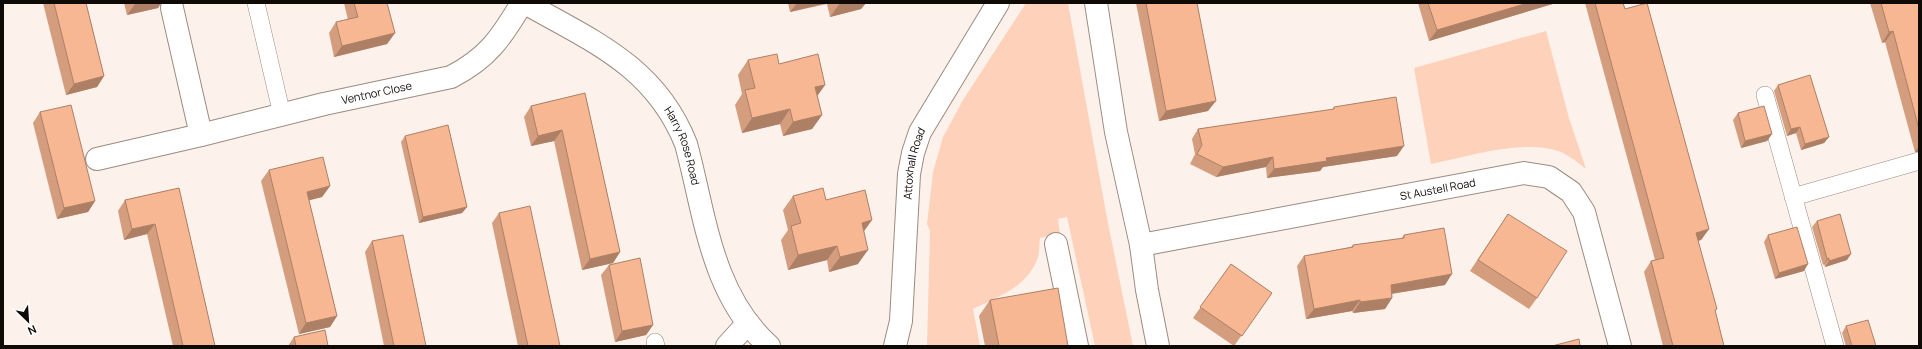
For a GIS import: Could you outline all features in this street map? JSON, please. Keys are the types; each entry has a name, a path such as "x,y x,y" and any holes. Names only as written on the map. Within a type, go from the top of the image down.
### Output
{"street":[{"name":"Ventnor Close","path":"97,159 451,77 467,69 486,54 502,36 523,3"},
{"name":"Harry Rose Road","path":"523,3 603,48 631,66 659,95 680,130 686,144 708,235 723,281 737,308 748,323 769,346"},
{"name":"Attoxhall Road","path":"895,346 901,321 908,174 912,153 920,132 998,3"},
{"path":"1096,3 1116,132 1141,245 1147,290 1158,346"},
{"path":"172,8 201,135"},
{"name":"St Austell Road","path":"1141,245 1524,174 1549,177 1571,192 1584,212 1620,346"},
{"path":"1056,244 1077,346"},
{"path":"727,346 748,323"}],"lane":[{"path":"256,3 282,115"},
{"path":"1765,95 1835,346"},
{"path":"1794,197 1919,161"}],"shaded area":[{"path":"1026,3 1068,3 1107,218 1133,346 1095,346 1067,217 1058,219 1060,234 1040,238 1039,255 1028,276 1002,295 973,309 980,346 927,346 930,231 927,224 933,172 943,137 963,100"},
{"path":"1546,31 1569,118 1586,169 1563,153 1541,147 1510,148 1431,164 1414,68"}],"building":[{"path":"54,3 86,3 104,76 74,84"},
{"path":"354,3 387,3 395,33 342,46 336,22 358,17"},
{"path":"1146,3 1197,3 1216,101 1166,111"},
{"path":"1428,3 1528,3 1437,30"},
{"path":"1595,3 1623,3 1625,9 1647,3 1709,229 1696,233 1717,309 1715,310 1724,346 1673,346 1651,261 1664,258"},
{"path":"1881,3 1919,3 1919,129 1893,31 1889,32"},
{"path":"777,54 779,64 818,54 825,85 815,87 822,115 793,122 790,109 752,118 745,90 755,88 748,60"},
{"path":"1810,75 1829,137 1805,144 1800,127 1791,129 1778,85"},
{"path":"585,93 620,252 590,259 562,130 538,136 531,106"},
{"path":"1396,97 1404,146 1326,158 1327,161 1274,169 1273,157 1223,167 1197,154 1202,145 1198,129 1334,109 1334,107"},
{"path":"71,105 95,201 64,208 40,112"},
{"path":"1764,106 1772,134 1745,141 1738,113"},
{"path":"448,125 467,207 423,217 405,136"},
{"path":"323,157 330,186 307,192 337,316 306,323 269,170"},
{"path":"179,188 215,346 183,346 155,224 132,229 125,200"},
{"path":"823,188 826,200 865,190 872,220 862,223 868,250 840,257 837,246 798,255 791,226 801,223 793,196"},
{"path":"530,206 560,346 528,346 499,213"},
{"path":"1508,214 1567,251 1537,298 1478,260"},
{"path":"1840,214 1851,254 1829,261 1829,258 1827,259 1817,221"},
{"path":"1797,227 1808,264 1779,273 1768,235"},
{"path":"1444,228 1452,274 1391,285 1392,298 1360,302 1360,300 1314,309 1304,256 1353,247 1353,245 1404,238 1404,235"},
{"path":"403,235 426,346 394,346 372,241"},
{"path":"640,258 653,325 622,331 609,265"},
{"path":"1231,264 1272,293 1242,336 1200,307"},
{"path":"1058,288 1068,346 999,346 990,300"},
{"path":"1868,320 1876,346 1852,346 1846,326"},
{"path":"325,330 328,346 296,346 294,337"},
{"path":"1579,339 1580,346 1552,346"}]}
